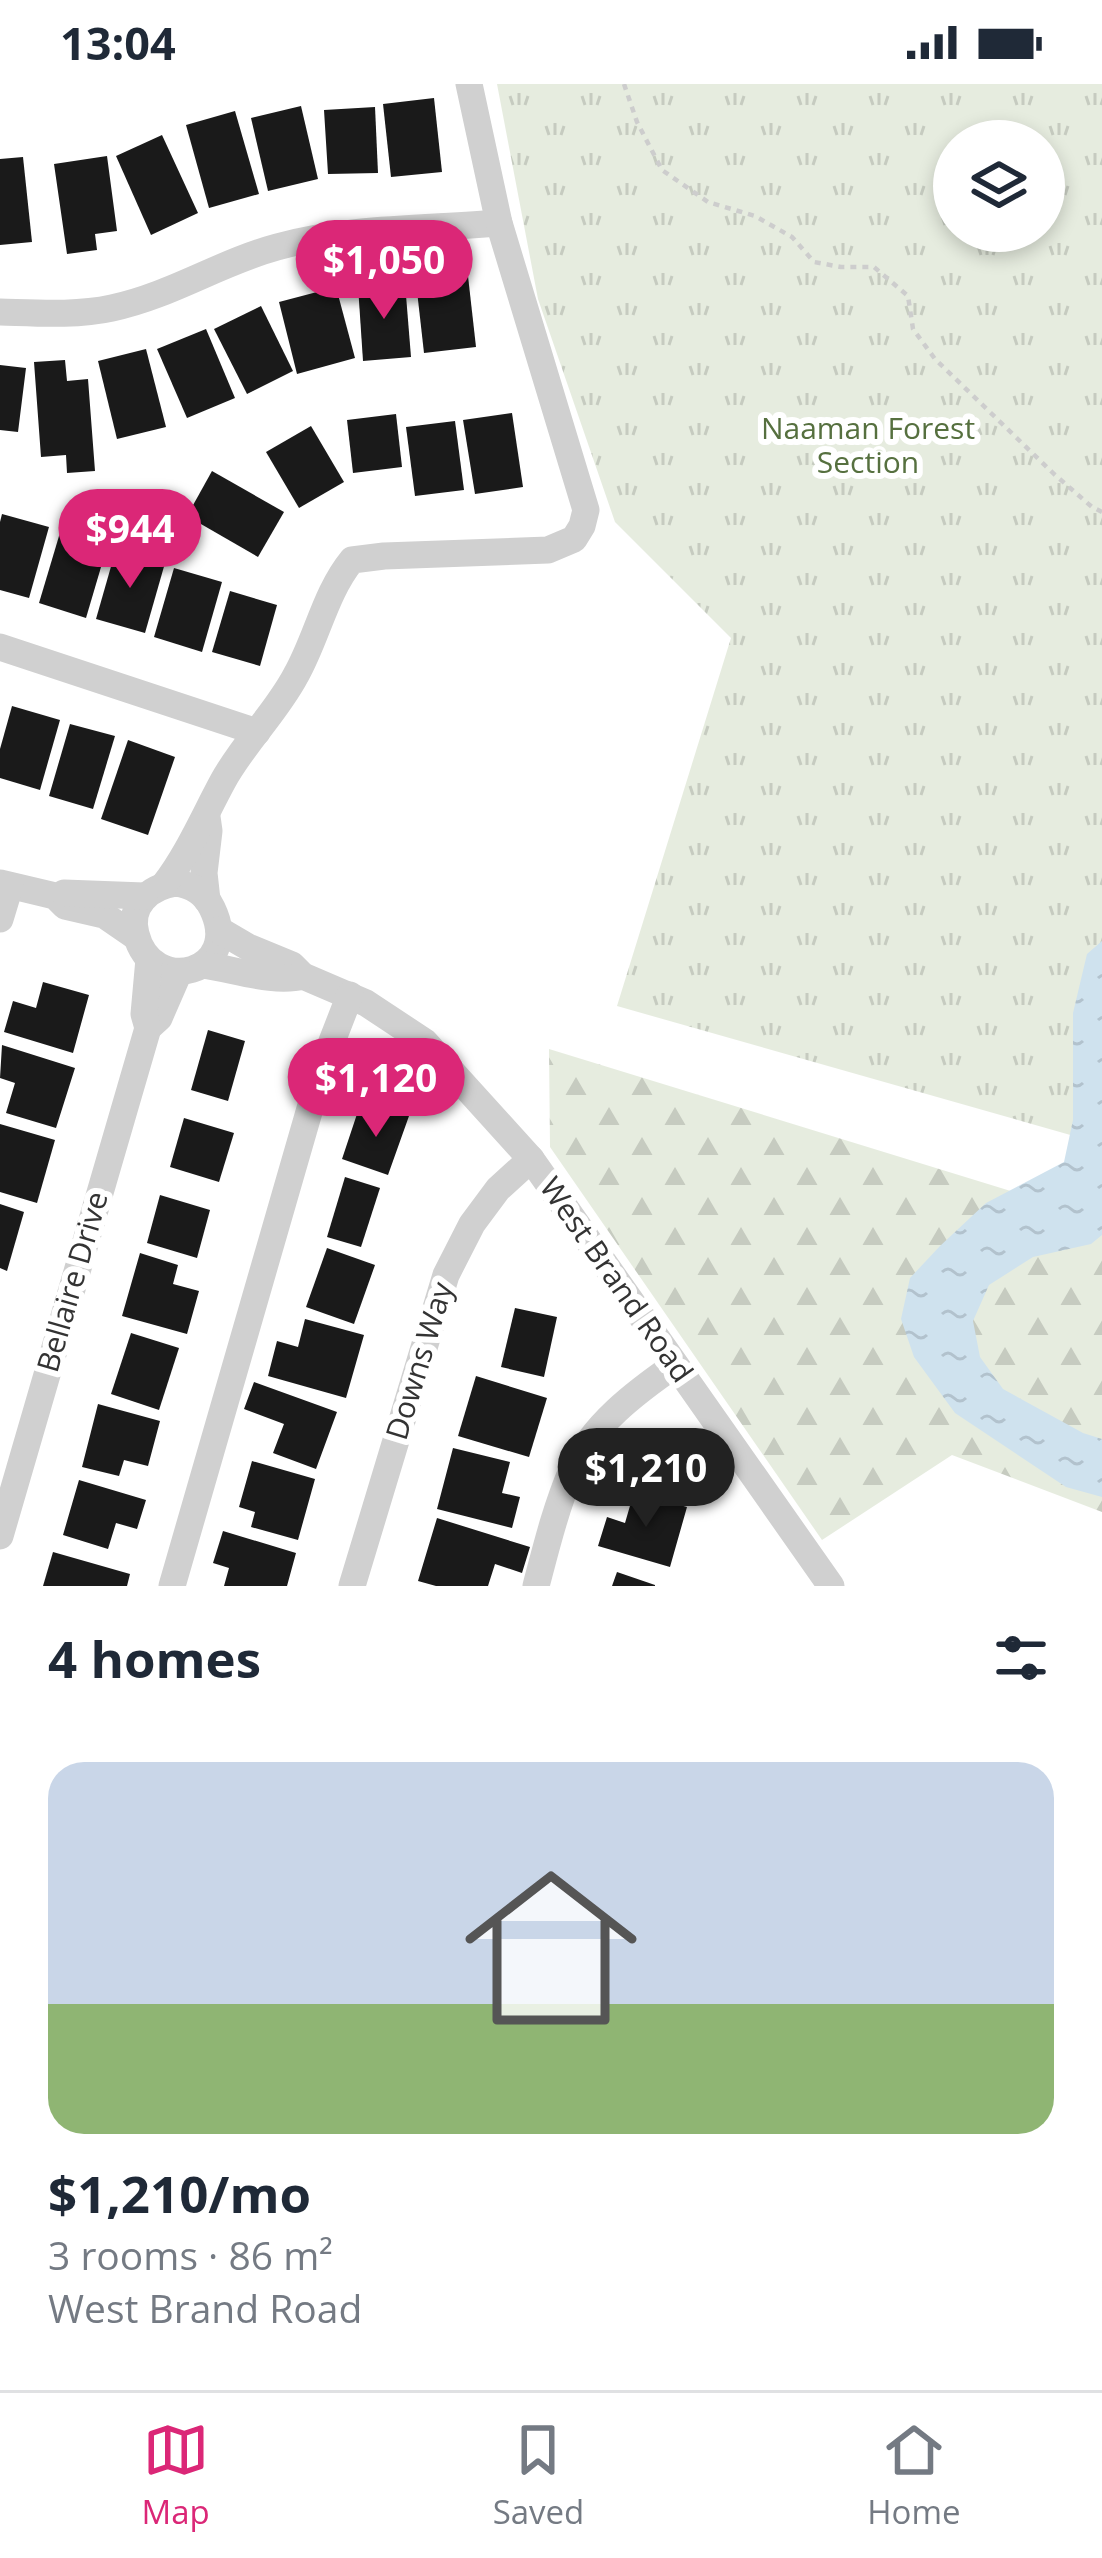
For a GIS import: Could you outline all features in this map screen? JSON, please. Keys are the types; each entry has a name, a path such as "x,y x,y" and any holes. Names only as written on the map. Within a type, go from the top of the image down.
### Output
{"street":[{"path":"143,948 135,914 184,856 223,780 295,678 337,579 352,560 548,550 574,538 582,526 586,510 500,224 470,84"},
{"path":"0,312 111,308 275,247 338,235 500,224"},
{"path":"0,647 257,732"},
{"path":"0,919 5,884 55,896 65,906 104,915 167,970 191,969 216,950 219,930 207,899 204,873 206,817"},
{"path":"55,896 69,891 188,885 207,899"},
{"name":"West Brand Road","path":"219,930 292,965 303,976 350,995 425,1042 531,1159 824,1576"},
{"name":"Bellaire Drive","path":"143,948 148,1028"},
{"name":"Bellaire Drive","path":"0,1536 148,1028 191,969"},
{"name":"West Brand Road","path":"191,969 235,969 286,980 303,976"},
{"path":"172,1586 322,1067 350,995"},
{"name":"Downs Way","path":"352,1586 446,1275 472,1224 498,1189 531,1159"},
{"path":"536,1586 573,1468 634,1393 675,1365"},
{"path":"795,1586 824,1576"}],"path":[{"path":"624,84 662,170 708,202 755,216 792,238 814,262 874,267 908,296 914,329 935,359 1040,461 1102,512"}],"green space":[{"name":"Naaman Forest Section","path":"497,84 1102,84 1102,1144 617,1006 731,638 615,522 538,299"},
{"path":"549,1049 1102,1219 1102,1512 952,1455 822,1540 550,1147"}],"water":[{"path":"1102,941 1102,1235 1091,1244 1033,1257 989,1285 973,1321 980,1357 1003,1389 1102,1439 1102,1497 1066,1487 955,1413 914,1357 901,1319 910,1278 940,1246 986,1203 1064,1162 1073,1120 1073,1013 1087,954"}],"building":[{"path":"434,98 442,172 391,177 383,104"},
{"path":"301,106 318,179 268,191 251,118"},
{"path":"375,107 378,173 328,174 324,110"},
{"path":"235,111 259,194 209,208 186,125"},
{"path":"162,135 198,213 151,235 116,156"},
{"path":"107,156 117,231 95,234 97,250 67,254 54,164"},
{"path":"23,157 32,242 0,245 0,159"},
{"path":"468,276 476,347 424,353 416,282"},
{"path":"405,283 411,357 363,361 358,286"},
{"path":"336,287 355,358 297,374 279,302"},
{"path":"261,306 293,371 247,394 214,329"},
{"path":"206,329 235,398 187,418 157,349"},
{"path":"146,349 166,427 117,439 98,361"},
{"path":"65,360 67,381 88,379 95,471 67,473 66,455 41,457 34,362"},
{"path":"0,365 26,368 18,432 0,430"},
{"path":"512,413 523,487 475,494 463,420"},
{"path":"396,414 402,467 353,473 347,420"},
{"path":"455,421 464,490 415,496 406,427"},
{"path":"311,426 344,482 299,508 266,452"},
{"path":"212,471 284,512 258,557 187,516"},
{"path":"2,514 49,527 29,598 0,590"},
{"path":"62,526 109,540 86,618 39,603"},
{"path":"116,549 165,563 145,633 96,619"},
{"path":"174,568 222,582 202,652 154,637"},
{"path":"230,591 277,605 260,666 212,652"},
{"path":"12,706 60,720 40,790 0,778 0,749"},
{"path":"70,724 115,736 93,809 49,796"},
{"path":"128,740 175,757 148,835 101,819"},
{"path":"43,982 89,995 73,1053 4,1032 13,1001 36,1008"},
{"path":"208,1030 245,1041 228,1101 191,1090"},
{"path":"2,1045 75,1068 56,1128 6,1113 15,1083 0,1078"},
{"path":"383,1107 409,1116 388,1175 342,1159 358,1111 378,1118"},
{"path":"184,1118 234,1133 219,1182 170,1167"},
{"path":"0,1124 55,1140 37,1203 0,1192"},
{"path":"345,1177 380,1188 361,1247 327,1237"},
{"path":"160,1195 210,1210 197,1258 147,1243"},
{"path":"0,1204 24,1212 7,1271 0,1268"},
{"path":"327,1248 375,1265 354,1324 306,1307"},
{"path":"140,1253 178,1265 173,1284 199,1291 187,1334 122,1316"},
{"path":"515,1308 557,1317 544,1377 501,1367"},
{"path":"305,1319 364,1335 346,1398 268,1376 277,1341 298,1347"},
{"path":"131,1333 179,1348 159,1410 111,1394"},
{"path":"476,1376 547,1398 529,1457 458,1436"},
{"path":"254,1382 337,1412 316,1469 273,1453 284,1424 244,1409"},
{"path":"98,1404 160,1421 148,1466 124,1460 119,1476 82,1467"},
{"path":"453,1448 510,1462 502,1493 520,1497 512,1528 437,1509"},
{"path":"252,1461 315,1479 298,1540 251,1527 255,1512 239,1507"},
{"path":"79,1480 146,1500 137,1529 116,1523 108,1549 63,1535"},
{"path":"634,1492 687,1507 670,1567 598,1546 607,1517 625,1523"},
{"path":"437,1518 530,1547 522,1573 495,1564 488,1586 436,1586 418,1581"},
{"path":"223,1531 296,1553 287,1586 224,1586 229,1568 213,1563"},
{"path":"53,1552 130,1574 127,1586 43,1586"},
{"path":"617,1572 655,1585 655,1586 612,1586"}]}
